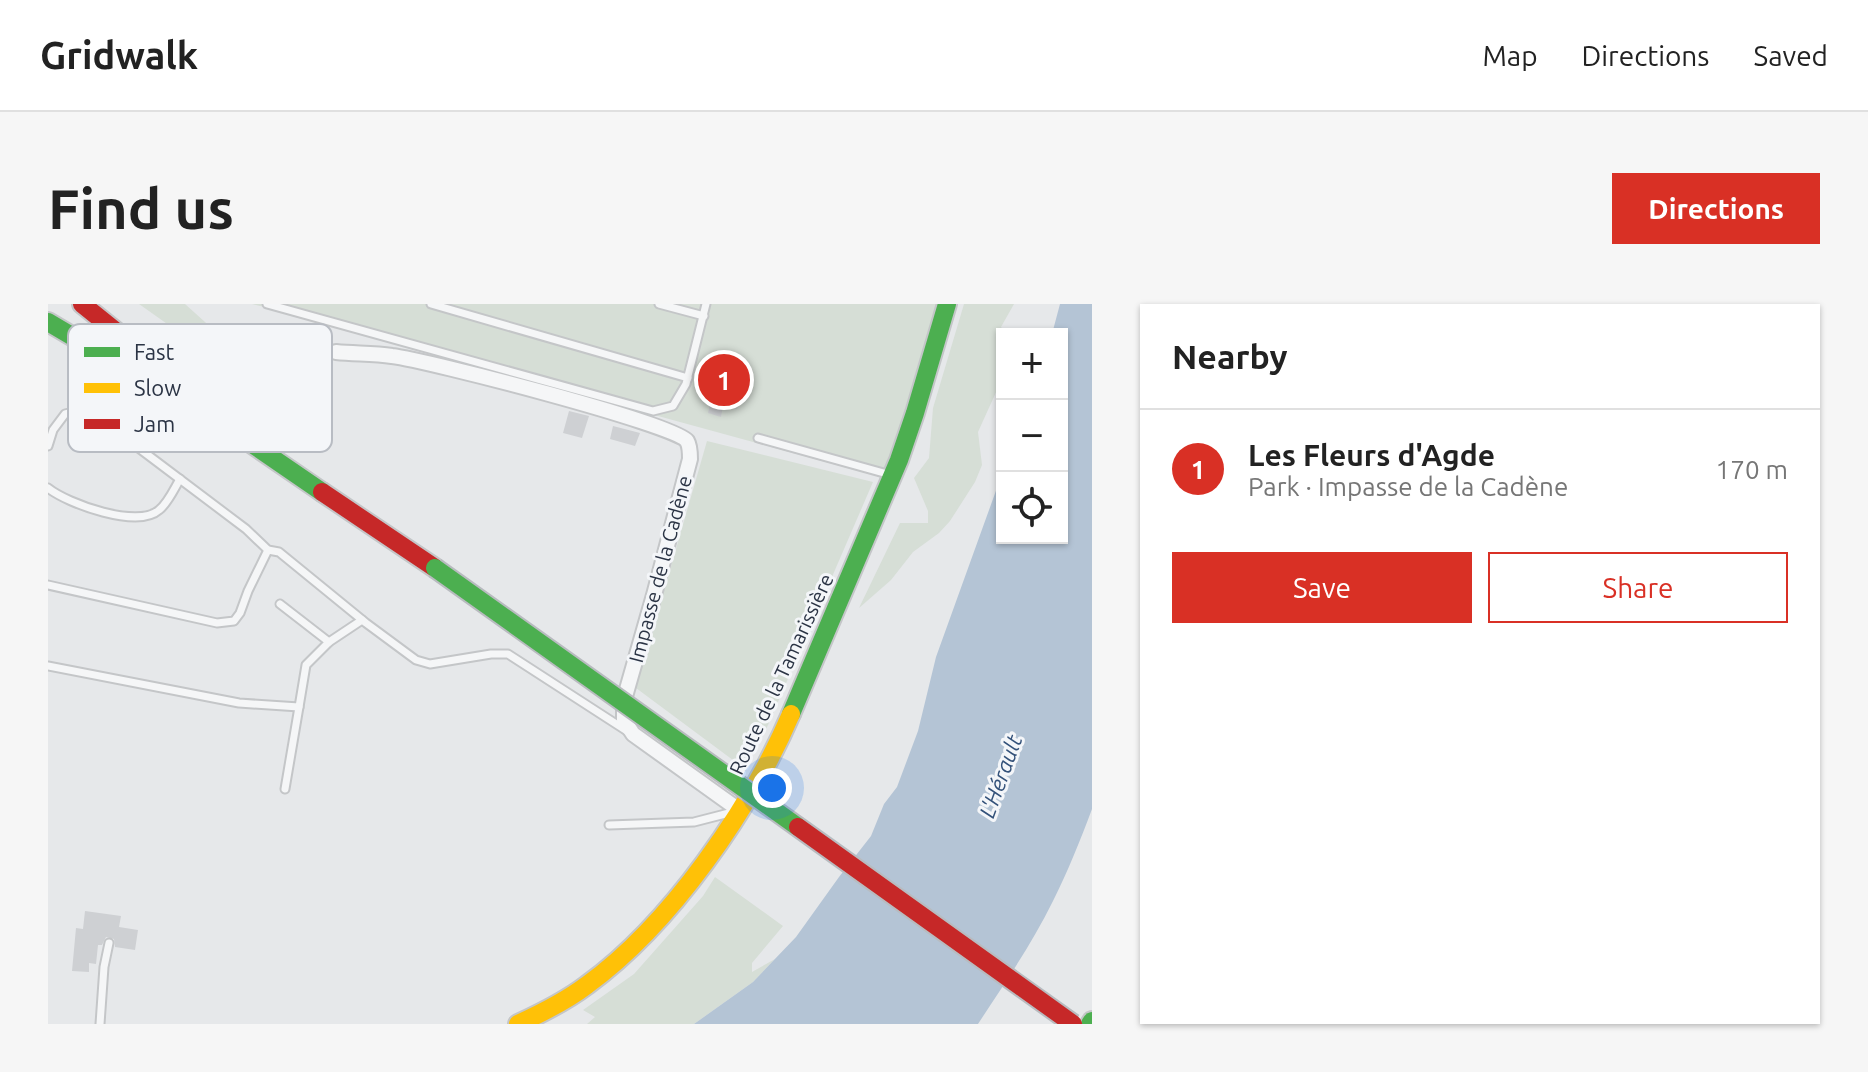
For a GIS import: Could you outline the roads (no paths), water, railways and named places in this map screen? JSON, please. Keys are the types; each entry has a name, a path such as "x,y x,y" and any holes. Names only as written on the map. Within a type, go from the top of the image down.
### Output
{"main road":[{"path":"75,304 104,324"},
{"path":"82,304 108,324"},
{"name":"Route de la Tamarissière","path":"518,1024 553,1007 591,982 652,926 680,894 760,776 780,739 893,475 947,304"},
{"path":"48,322 68,334"},
{"path":"264,452 435,568 1073,1024"}],"street":[{"name":"Impasse de la Cadène","path":"336,352 392,356 477,375 635,419 681,436 687,442 690,459 624,700 624,720 633,734"},
{"path":"633,734 739,810"}],"lane":[{"path":"267,304 653,411 673,406 688,378 706,304"},
{"path":"431,304 688,378"},
{"path":"659,304 704,316"},
{"path":"48,446 53,430 68,413"},
{"path":"758,438 893,475"},
{"path":"144,452 246,529 268,550 279,552 416,660 430,664 508,654 633,734"},
{"path":"48,488 58,496 93,509 137,518 158,511 180,479"},
{"path":"48,585 217,623 234,621 268,550"},
{"path":"280,604 329,642"},
{"path":"285,789 306,665 329,642 362,620"},
{"path":"48,666 239,703 299,707"},
{"path":"609,825 694,822 739,810"},
{"path":"100,1024 109,943"}],"water":[{"name":"L'Hérault","path":"1060,304 1092,304 1092,809 1053,901 978,1024 694,1024 753,982 796,937 871,836 884,804 897,787 918,731 936,657 996,491 996,544 1068,544 1068,328 1054,328"}],"place":[{"name":"Les Fleurs d'Agde","path":"724,380"}]}
